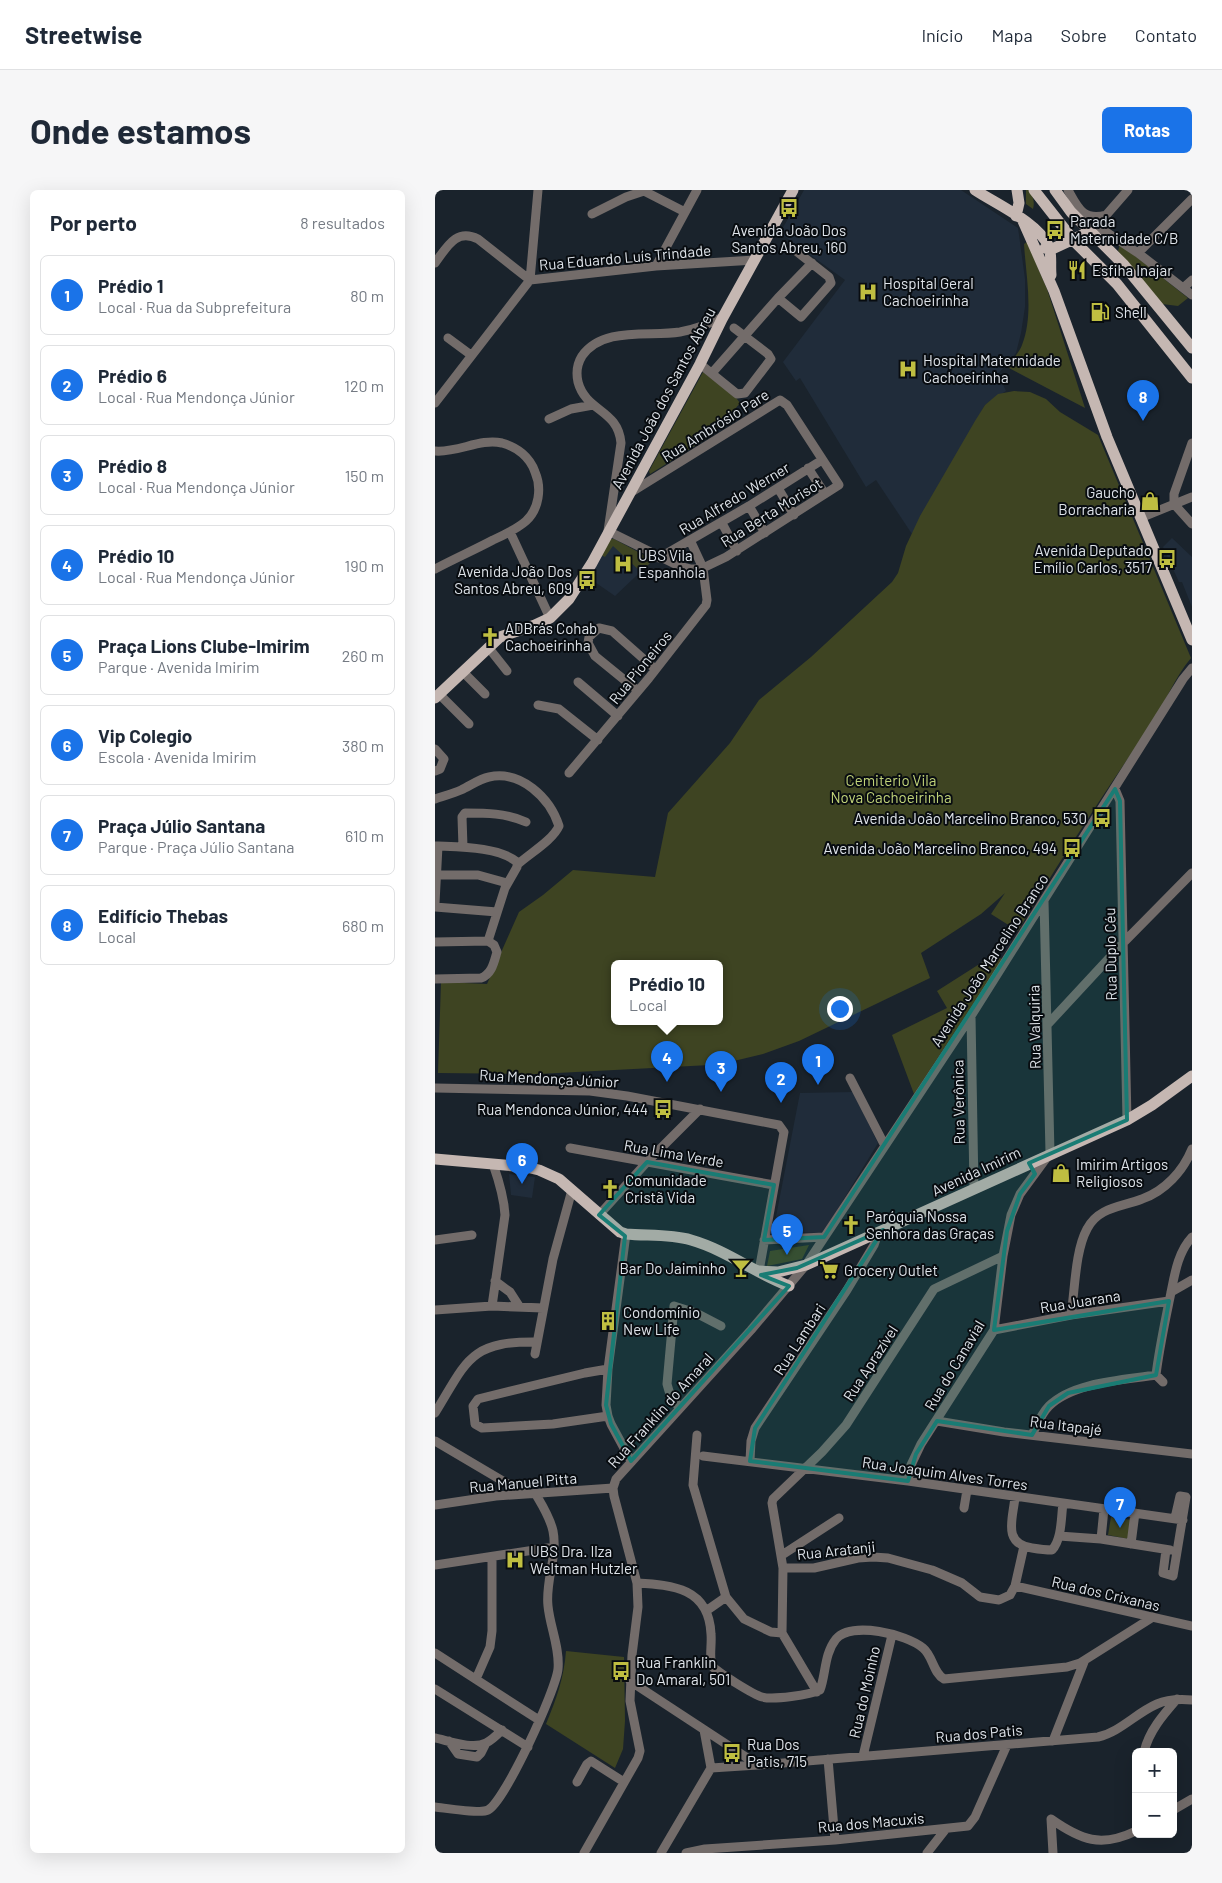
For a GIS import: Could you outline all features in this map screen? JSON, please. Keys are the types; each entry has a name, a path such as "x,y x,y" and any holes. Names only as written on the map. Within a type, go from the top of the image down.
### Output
{"main road":[{"name":"Avenida João dos Santos Abreu","path":"437,696 501,637 535,625 558,612 569,599 592,563 701,364 723,317 793,190"},
{"path":"975,190 1020,218 1040,234 1050,250 1050,267 1054,291"},
{"path":"1017,190 1020,218 1054,291 1104,430 1192,640"},
{"path":"1034,190 1074,241 1117,284 1192,378"},
{"path":"1055,190 1080,221 1094,229 1192,348"},
{"path":"1061,190 1080,221"},
{"path":"1050,250 1074,241 1094,229"},
{"name":"Avenida João dos Santos Abreu","path":"437,696 500,633 550,616"},
{"name":"Avenida Imirim","path":"626,1234 672,1236 691,1240 724,1253 759,1271 778,1272 806,1265 1127,1120 1161,1099 1190,1077"},
{"path":"435,1159 526,1167 539,1170 559,1179 616,1230 626,1234"},
{"path":"759,1271 789,1286"}],"street":[{"path":"435,403 530,280 538,190"},
{"path":"656,266 697,190"},
{"path":"1068,190 1079,209 1089,216 1094,218 1106,215"},
{"path":"1128,190 1094,229 1138,253 1192,295"},
{"path":"592,214 626,197 644,191 685,212"},
{"path":"1138,253 1192,199"},
{"name":"Rua Eduardo Luís Trindade","path":"435,262 450,243 463,235 471,236 530,280 656,266 755,260"},
{"path":"778,298 799,316 804,315 831,281 796,251"},
{"path":"712,373 778,298 812,263"},
{"path":"1183,288 1192,280"},
{"path":"703,568 691,569 679,566 659,558 609,531 621,443 619,429 613,421 593,405 580,386 577,368 584,354 598,342 613,337 682,332 703,326 723,317"},
{"path":"701,364 737,394 745,393 771,359 768,354 734,328"},
{"path":"448,338 471,355"},
{"name":"Rua Ambrósio Pare","path":"630,493 781,400 787,406 822,460"},
{"path":"549,419 571,409 593,405"},
{"path":"435,451 451,451 494,442 511,446 528,459 539,479 537,502 532,514 525,522 435,569"},
{"path":"1192,443 1174,494 1174,504 1192,524"},
{"name":"Rua Alfredo Werner","path":"659,558 749,506 822,460"},
{"name":"Rua Berta Morisot","path":"703,568 737,551 839,485 822,460"},
{"path":"809,468 825,494"},
{"path":"778,488 794,515"},
{"path":"1140,518 1192,496"},
{"path":"749,506 765,533"},
{"path":"722,522 737,551"},
{"path":"509,532 550,616"},
{"name":"Rua Pioneiros","path":"569,773 618,716 706,605 703,568 690,540"},
{"path":"638,691 595,656 588,643 589,637 599,628 612,631 655,669"},
{"path":"488,648 507,671"},
{"name":"Avenida João Marcelino Branco","path":"806,1265 971,1016 1183,679 1192,668"},
{"path":"463,672 485,694"},
{"path":"578,682 618,716"},
{"path":"437,696 469,724"},
{"path":"538,704 559,709 598,740"},
{"path":"435,749 445,759 440,769 435,771"},
{"path":"435,799 495,776 512,779 535,789 556,818 558,829 517,865 516,870 507,883 488,941"},
{"name":"Rua Duplo Céu","path":"1115,788 1120,801 1127,1120"},
{"path":"463,847 462,817 465,813 499,814 518,818 526,822"},
{"path":"435,903 437,846 463,847 505,855 515,860 517,865"},
{"path":"1047,1024 1192,873"},
{"path":"437,875 478,875 507,883"},
{"name":"Rua Valquiria","path":"1045,900 1050,1154"},
{"path":"435,907 497,912"},
{"path":"435,942 488,941 495,945 497,952 491,971 486,976 481,978 435,979"},
{"name":"Rua Verônica","path":"971,1016 974,1189"},
{"path":"850,1078 885,1146"},
{"name":"Rua Mendonça Júnior","path":"435,1088 590,1091 700,1109 781,1127 784,1132 759,1271"},
{"path":"599,1215 647,1162 700,1109"},
{"name":"Rua Lima Verde","path":"570,1148 774,1185"},
{"path":"1071,1315 1078,1259 1087,1227 1101,1212 1111,1207 1144,1199 1163,1188 1174,1179 1184,1166 1192,1149"},
{"name":"Rua do Canavial","path":"907,1481 916,1454 995,1330 1003,1256 1011,1215 1020,1194 1050,1154"},
{"path":"492,1306 505,1215 505,1204 493,1164"},
{"path":"1027,1164 1035,1174"},
{"path":"535,1354 553,1259 572,1190"},
{"name":"Rua Lambari","path":"750,1461 751,1441 755,1428 847,1290 874,1245 877,1233"},
{"path":"626,1234 608,1369 607,1416 631,1461"},
{"path":"435,1240 472,1235"},
{"path":"764,1240 824,1237"},
{"path":"1156,1375 1162,1331 1179,1258 1187,1242 1192,1237"},
{"name":"Rua Aprazível","path":"772,1503 776,1496 846,1426 934,1289 1003,1256"},
{"name":"Rua Franklin do Amaral","path":"584,1853 638,1758 640,1751 630,1701 630,1681 638,1607 637,1583 613,1488 616,1479 751,1330 806,1265"},
{"path":"1171,1292 1192,1280"},
{"path":"495,1281 511,1292 519,1306"},
{"name":"Rua Juarana","path":"995,1330 1071,1315 1169,1301"},
{"path":"435,1310 492,1306 543,1308"},
{"path":"679,1408 667,1384 674,1306 696,1313 721,1326"},
{"path":"435,1413 463,1367 475,1354 485,1348 500,1344 537,1342"},
{"path":"607,1416 553,1424 479,1428 475,1424 473,1406 478,1399 608,1369"},
{"path":"1156,1375 1163,1382"},
{"path":"1032,1436 1043,1414 1057,1398 1091,1385 1156,1375"},
{"name":"Rua Itapajé","path":"937,1421 1032,1436 1192,1454"},
{"path":"697,1436 692,1480 726,1598 744,1619 771,1632 782,1633 817,1692"},
{"path":"435,1442 525,1494"},
{"name":"Rua Joaquim Alves Torres","path":"703,1456 907,1481 1179,1519 1177,1551"},
{"name":"Rua Manuel Pitta","path":"435,1505 496,1496 613,1488"},
{"path":"965,1508 967,1490"},
{"path":"435,1808 483,1812 489,1809 525,1755 558,1671 557,1655 547,1603 554,1547 553,1531 551,1523 535,1493"},
{"path":"1015,1497 1011,1531 1013,1538 1024,1546 1052,1550 1059,1536 1063,1503"},
{"name":"Rua Aratanji","path":"772,1503 782,1555 782,1633"},
{"path":"1101,1539 1104,1509"},
{"path":"1131,1544 1135,1513"},
{"path":"782,1555 839,1518"},
{"path":"1059,1536 1101,1539 1177,1551 1173,1576 1163,1573 1167,1550"},
{"path":"1015,1586 1024,1546"},
{"path":"435,1565 554,1547"},
{"path":"477,1679 490,1647 493,1631 492,1557"},
{"name":"Rua Aratanji","path":"783,1568 814,1568 858,1558 888,1558 932,1570 962,1583 980,1598 989,1600 1005,1598 1010,1595 1015,1586"},
{"path":"637,1583 669,1585 695,1597 706,1611 710,1623 711,1663 714,1669 762,1697 817,1692 821,1689 830,1649 842,1634 857,1630 907,1639 925,1649 938,1675 944,1679 1067,1667 1084,1662 1153,1617"},
{"name":"Rua dos Crixanas","path":"1015,1586 1192,1626"},
{"path":"706,1611 726,1598"},
{"name":"Rua do Moinho","path":"863,1756 892,1635"},
{"path":"435,1653 539,1720"},
{"path":"1053,1741 1084,1662"},
{"path":"630,1681 759,1765"},
{"path":"435,1689 528,1747"},
{"path":"1145,1748 1151,1733 1177,1699"},
{"name":"Rua dos Patis","path":"711,1768 1007,1745 1105,1735 1158,1704 1177,1699 1192,1700"},
{"path":"435,1738 473,1746 486,1743 502,1730"},
{"path":"661,1853 711,1768 704,1730"},
{"name":"Rua dos Macuxis","path":"686,1853 945,1830 971,1825 1007,1745"},
{"path":"828,1759 835,1840"},
{"path":"577,1782 587,1764 591,1762 624,1782"},
{"path":"1177,1808 1192,1799"},
{"path":"1053,1853 1051,1820 1073,1834 1085,1839 1098,1841 1112,1839 1132,1832"},
{"path":"927,1853 945,1830"},
{"path":"772,1853 778,1844"}],"highlighted area":[{"path":"1115,789 1120,801 1127,1120 1029,1163 1035,1174 1020,1194 1007,1231 994,1330 1169,1301 1156,1375 1068,1393 1049,1406 1032,1435 937,1421 916,1454 908,1481 750,1461 755,1428 883,1230 797,1268 761,1275 789,1286 631,1461 611,1424 606,1405 625,1236 599,1215 647,1162 774,1185 764,1240 824,1237"}],"shaded area":[{"name":"Hospital Maternidade Cachoeirinha","path":"804,190 961,190 1018,228 1025,279 1025,307 1016,353 998,374 1006,391 985,405 912,534 876,480 866,487 800,378 796,381 783,362 845,280 780,233"},
{"path":"1172,538 1192,557 1192,607 1182,582 1179,582 1163,547"},
{"name":"UBS Vila Espanhola","path":"614,539 653,560 615,596 589,578 609,541"},
{"path":"853,1092 878,1143 823,1233 773,1232 800,1093"},
{"path":"509,1174 535,1177 532,1198 511,1195"}],"green space":[{"path":"1026,190 1029,190 1033,197 1033,209 1026,204"},
{"path":"1027,242 1047,289 1085,408 1007,367 1021,348 1028,321 1024,244"},
{"path":"1120,244 1188,298 1178,306 1162,304 1118,251"},
{"path":"703,372 734,395 740,403 706,439 650,474 649,471"},
{"name":"Cemiterio Vila Nova Cachoeirinha","path":"1014,391 1030,392 1046,399 1060,412 1098,435 1191,658 1155,718 1082,827 1018,931 991,914 1005,893 981,914 921,953 930,978 799,1041 763,1054 710,1065 538,1074 438,1073 441,982 487,984 519,912 573,870 655,877 668,813 730,743 759,700 811,657 892,582 898,573 906,546 920,516 985,405 998,394"},
{"path":"611,539 653,560 641,572 613,546 605,557 601,555"},
{"path":"992,956 1003,959 914,1094 892,1035 947,1008 937,991"},
{"path":"809,1245 802,1259 767,1266 770,1251"},
{"path":"1111,1517 1132,1520 1129,1539 1108,1535"},
{"path":"566,1651 624,1657 625,1721 623,1749 615,1768 546,1724 559,1689"}],"place":[{"name":"Avenida João Dos Santos Abreu, 160","path":"789,208"},
{"name":"Parada Maternidade C/B","path":"1055,230"},
{"name":"Esfiha Inajar","path":"1077,270"},
{"name":"Hospital Geral Cachoeirinha","path":"868,292"},
{"name":"Shell","path":"1100,312"},
{"name":"Hospital Maternidade Cachoeirinha","path":"908,369"},
{"name":"Edifício Thebas","path":"1143,421"},
{"name":"Gaucho Borracharia","path":"1150,501"},
{"name":"Avenida Deputado Emílio Carlos, 3517","path":"1167,559"},
{"name":"UBS Vila Espanhola","path":"623,564"},
{"name":"Avenida João Dos Santos Abreu, 609","path":"587,580"},
{"name":"ADBrás Cohab Cachoeirinha","path":"490,637"},
{"name":"Avenida João Marcelino Branco, 530","path":"1102,818"},
{"name":"Avenida João Marcelino Branco, 494","path":"1072,848"},
{"name":"Prédio 10","path":"667,1082"},
{"name":"Prédio 1","path":"818,1085"},
{"name":"Prédio 8","path":"721,1092"},
{"name":"Prédio 6","path":"781,1103"},
{"name":"Rua Mendonca Júnior, 444","path":"663,1109"},
{"name":"Imirim Artigos Religiosos","path":"1061,1173"},
{"name":"Vip Colegio","path":"522,1184"},
{"name":"Comunidade Cristã Vida","path":"610,1189"},
{"name":"Paróquia Nossa Senhora das Graças","path":"851,1225"},
{"name":"Praça Lions Clube-Imirim","path":"787,1255"},
{"name":"Bar Do Jaiminho","path":"741,1268"},
{"name":"Grocery Outlet","path":"829,1270"},
{"name":"Condomínio New Life","path":"608,1321"},
{"name":"Praça Júlio Santana","path":"1120,1528"},
{"name":"UBS Dra. Ilza Weltman Hutzler","path":"515,1560"},
{"name":"Rua Franklin Do Amaral, 501","path":"621,1671"},
{"name":"Rua Dos Patis, 715","path":"732,1753"}]}
